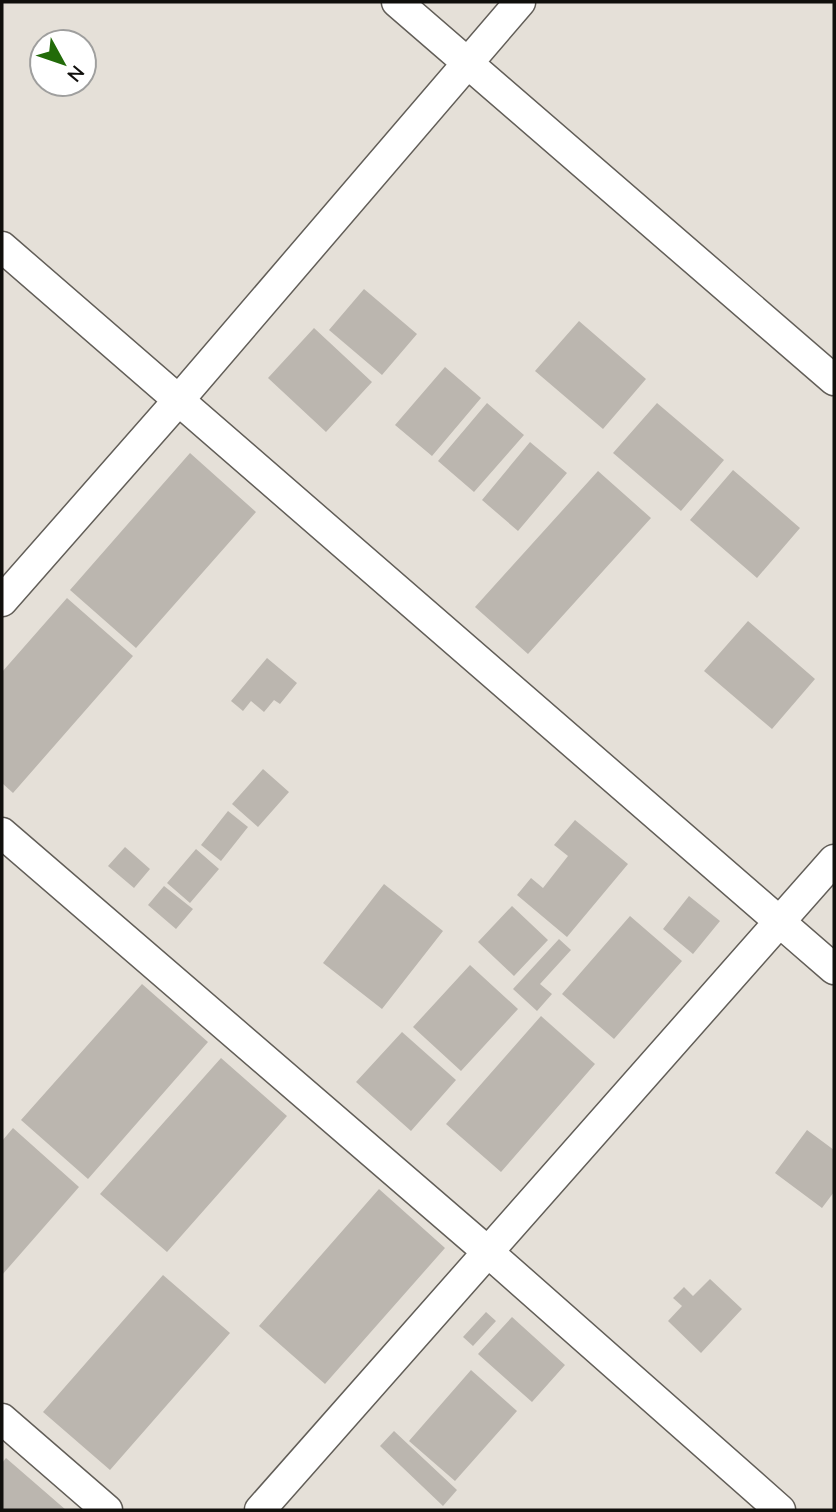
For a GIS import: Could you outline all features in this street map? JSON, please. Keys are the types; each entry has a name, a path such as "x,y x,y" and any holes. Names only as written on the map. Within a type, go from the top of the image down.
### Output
{"street":[{"path":"397,2 834,380"},
{"path":"2,601 177,402 520,2"},
{"path":"2,247 177,402 834,969"},
{"path":"2,833 488,1252 780,1510"},
{"path":"260,1510 834,860"},
{"path":"2,1419 107,1510"}],"building":[{"path":"364,289 417,334 382,375 329,330"},
{"path":"579,321 646,379 603,429 535,371"},
{"path":"314,328 372,382 326,432 268,378"},
{"path":"445,367 481,398 432,456 395,425"},
{"path":"487,403 524,435 474,492 438,461"},
{"path":"657,403 724,460 681,511 613,453"},
{"path":"530,442 567,473 518,531 482,500"},
{"path":"190,453 256,512 136,648 70,590"},
{"path":"733,470 800,528 757,578 690,520"},
{"path":"598,471 651,518 528,654 475,607"},
{"path":"67,598 133,656 13,793 2,783 2,672"},
{"path":"748,621 815,679 772,729 704,671"},
{"path":"267,658 297,683 280,704 274,700 264,712 251,701 243,711 231,701"},
{"path":"263,769 289,792 258,827 232,804"},
{"path":"228,811 248,827 221,861 201,845"},
{"path":"575,820 628,864 567,937 517,895 531,878 543,888 568,856 554,845"},
{"path":"125,847 150,869 134,888 108,866"},
{"path":"196,849 219,869 190,903 167,883"},
{"path":"384,884 443,931 382,1009 323,963"},
{"path":"164,886 193,909 176,929 148,905"},
{"path":"689,896 720,921 693,954 663,929"},
{"path":"512,906 548,940 514,976 478,942"},
{"path":"630,916 682,961 614,1039 562,994"},
{"path":"559,939 571,950 540,984 552,994 537,1011 513,989"},
{"path":"470,965 518,1009 461,1071 413,1027"},
{"path":"142,984 208,1042 88,1179 21,1120"},
{"path":"541,1016 595,1064 501,1172 446,1124"},
{"path":"402,1032 456,1080 411,1131 356,1082"},
{"path":"221,1058 287,1116 167,1252 100,1194"},
{"path":"13,1128 79,1187 2,1275 2,1141"},
{"path":"807,1130 834,1150 834,1192 822,1208 775,1173"},
{"path":"379,1189 445,1248 325,1384 259,1326"},
{"path":"163,1275 230,1333 110,1470 43,1412"},
{"path":"710,1279 742,1309 701,1353 668,1321 682,1306 673,1298 684,1287 693,1296"},
{"path":"486,1312 496,1321 473,1346 463,1337"},
{"path":"512,1317 565,1365 532,1402 478,1354"},
{"path":"471,1370 517,1411 455,1481 409,1441"},
{"path":"394,1431 457,1490 443,1506 380,1446"},
{"path":"6,1458 66,1510 2,1510 2,1463"}]}
